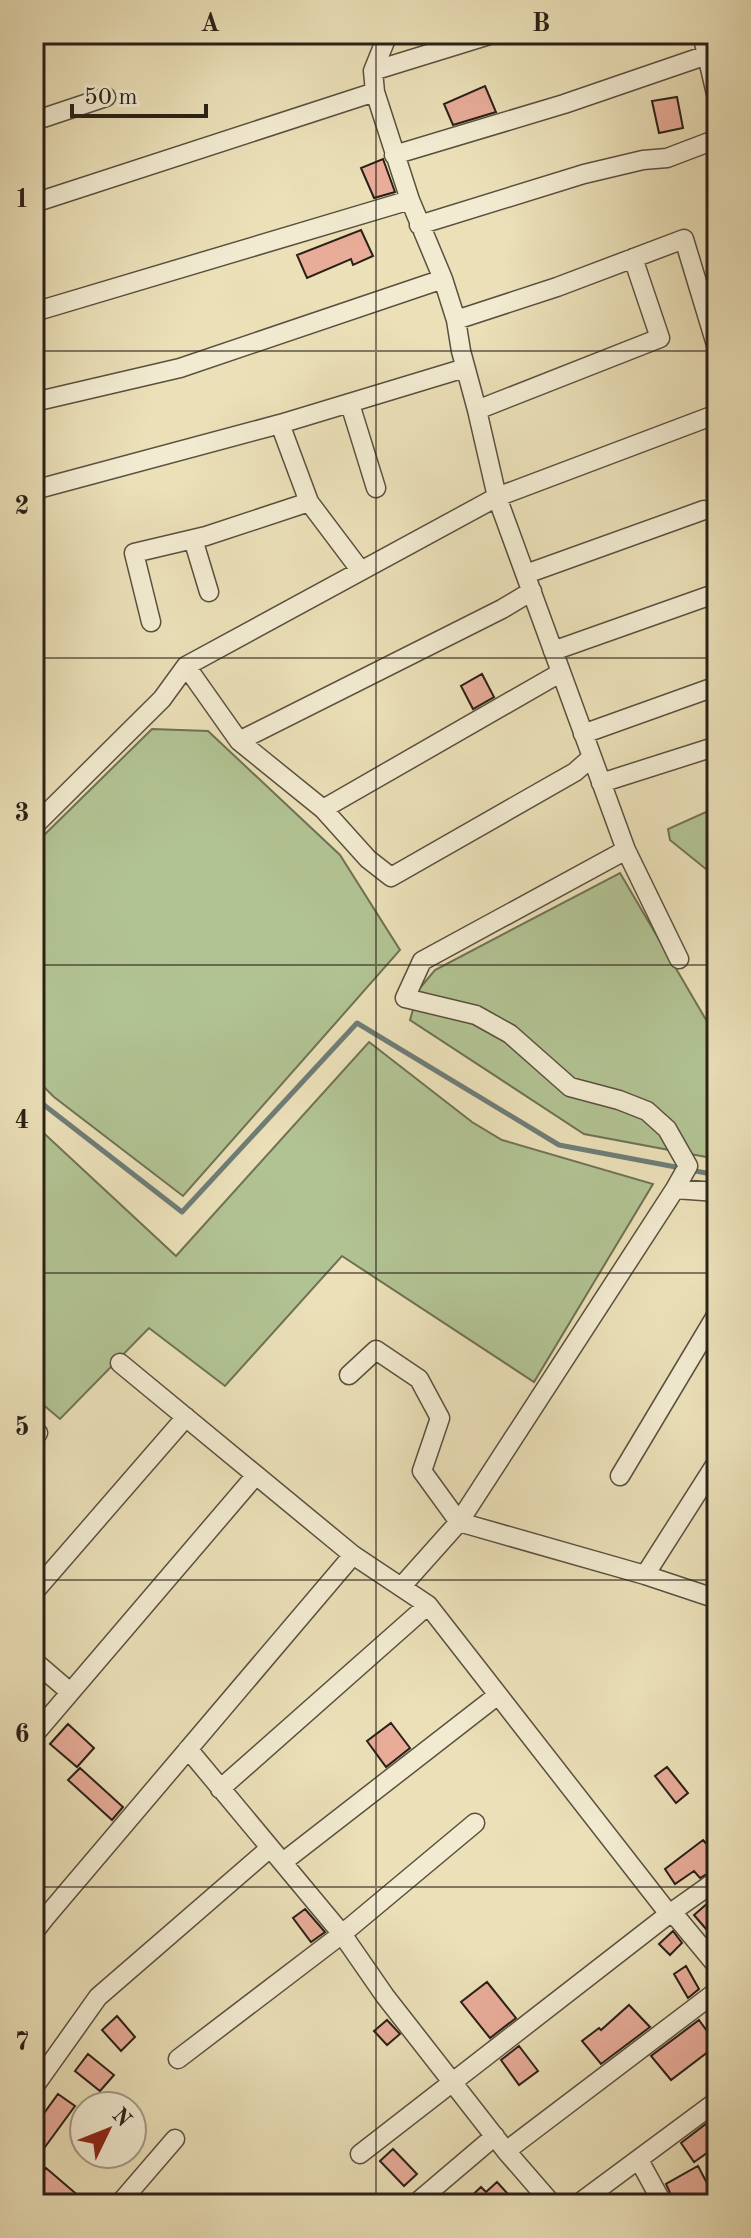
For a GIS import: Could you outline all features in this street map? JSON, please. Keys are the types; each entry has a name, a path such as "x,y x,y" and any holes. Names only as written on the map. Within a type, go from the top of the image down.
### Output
{"street":[{"path":"388,34 373,71 375,92 394,155 456,320 497,497 626,850 679,959"},
{"path":"373,71 493,34"},
{"path":"702,34 717,98"},
{"path":"394,155 564,104 707,55"},
{"path":"34,203 375,92"},
{"path":"34,121 106,97"},
{"path":"419,225 584,174 643,160 667,158 717,139"},
{"path":"34,312 410,200"},
{"path":"456,320 557,287 684,239 717,348"},
{"path":"477,410 660,338 633,258"},
{"path":"34,402 180,368 443,279"},
{"path":"34,490 280,424 465,368"},
{"path":"350,404 376,488"},
{"path":"34,826 162,699 186,666 497,497 717,414"},
{"path":"280,424 309,502 361,571"},
{"path":"151,622 134,553 193,539 309,502"},
{"path":"239,741 502,609 529,583 704,510"},
{"path":"193,539 209,592"},
{"path":"553,651 717,593"},
{"path":"186,666 239,741 323,809 368,859 391,877 575,772 592,757"},
{"path":"323,809 560,673"},
{"path":"583,734 717,686"},
{"path":"601,783 717,746"},
{"path":"626,850 422,961 405,998 476,1015 510,1034 570,1087 647,1111 667,1129 682,1177 717,1192"},
{"path":"401,1587 459,1522 682,1177"},
{"path":"620,1476 717,1314"},
{"path":"349,1375 376,1350 419,1379 440,1418 422,1471 459,1522 645,1575 717,1599"},
{"path":"120,1363 353,1555 428,1605 669,1914 678,1919 717,1966"},
{"path":"34,1592 186,1417"},
{"path":"645,1575 717,1462"},
{"path":"34,1735 256,1475"},
{"path":"38,1919 353,1555"},
{"path":"220,1789 428,1605"},
{"path":"34,1661 70,1692"},
{"path":"283,1862 498,1695"},
{"path":"188,1749 342,1934 385,1996 500,2144 552,2204"},
{"path":"178,2059 342,1934 475,1823"},
{"path":"34,2087 98,1997 270,1848"},
{"path":"360,2154 717,1880"},
{"path":"415,2204 717,1991"},
{"path":"578,2204 714,2110"},
{"path":"119,2204 175,2139"},
{"path":"639,2160 663,2204"}],"green space":[{"path":"152,729 208,731 340,855 400,950 183,1196 54,1097 34,1077 34,845"},
{"path":"717,807 717,878 670,840 668,829"},
{"path":"620,873 712,1030 717,1029 717,1159 584,1134 410,1020 419,989 435,970"},
{"path":"369,1042 472,1122 502,1140 653,1184 534,1382 342,1256 225,1386 149,1328 60,1419 34,1397 34,1124 176,1256"}],"building":[{"path":"485,86 496,112 453,125 444,104"},
{"path":"677,97 683,128 659,133 652,101"},
{"path":"383,159 395,192 374,198 361,168"},
{"path":"361,230 373,256 353,265 351,259 307,278 297,255"},
{"path":"482,674 494,697 473,709 461,686"},
{"path":"391,1723 410,1748 386,1767 367,1741"},
{"path":"68,1724 94,1748 77,1767 50,1744"},
{"path":"667,1767 688,1793 676,1803 655,1776"},
{"path":"80,1768 123,1807 112,1820 68,1780"},
{"path":"703,1840 717,1856 717,1868 700,1878 694,1871 675,1884 665,1869"},
{"path":"717,1895 717,1939 694,1915"},
{"path":"305,1909 325,1932 311,1942 293,1918"},
{"path":"673,1931 682,1943 670,1955 659,1944"},
{"path":"686,1966 699,1989 688,1998 674,1974"},
{"path":"487,1982 516,2018 490,2038 461,2002"},
{"path":"629,2005 650,2027 601,2064 582,2041 599,2028 601,2030"},
{"path":"117,2016 135,2037 121,2051 102,2030"},
{"path":"387,2020 400,2034 387,2045 374,2031"},
{"path":"699,2020 717,2045 671,2080 651,2056"},
{"path":"519,2046 538,2071 519,2085 501,2060"},
{"path":"88,2054 114,2075 99,2090 75,2071"},
{"path":"58,2094 68,2101 68,2116 34,2162 34,2127"},
{"path":"711,2120 717,2129 717,2146 694,2162 681,2143"},
{"path":"393,2149 417,2174 404,2186 380,2161"},
{"path":"698,2166 708,2185 717,2179 717,2204 675,2204 666,2184"},
{"path":"46,2168 88,2204 34,2204 34,2182"},
{"path":"497,2182 517,2204 463,2204 481,2187 486,2192"}],"waterway":[{"path":"34,1095 182,1212 357,1023 559,1145 681,1168"},
{"path":"690,1170 717,1175"}]}
